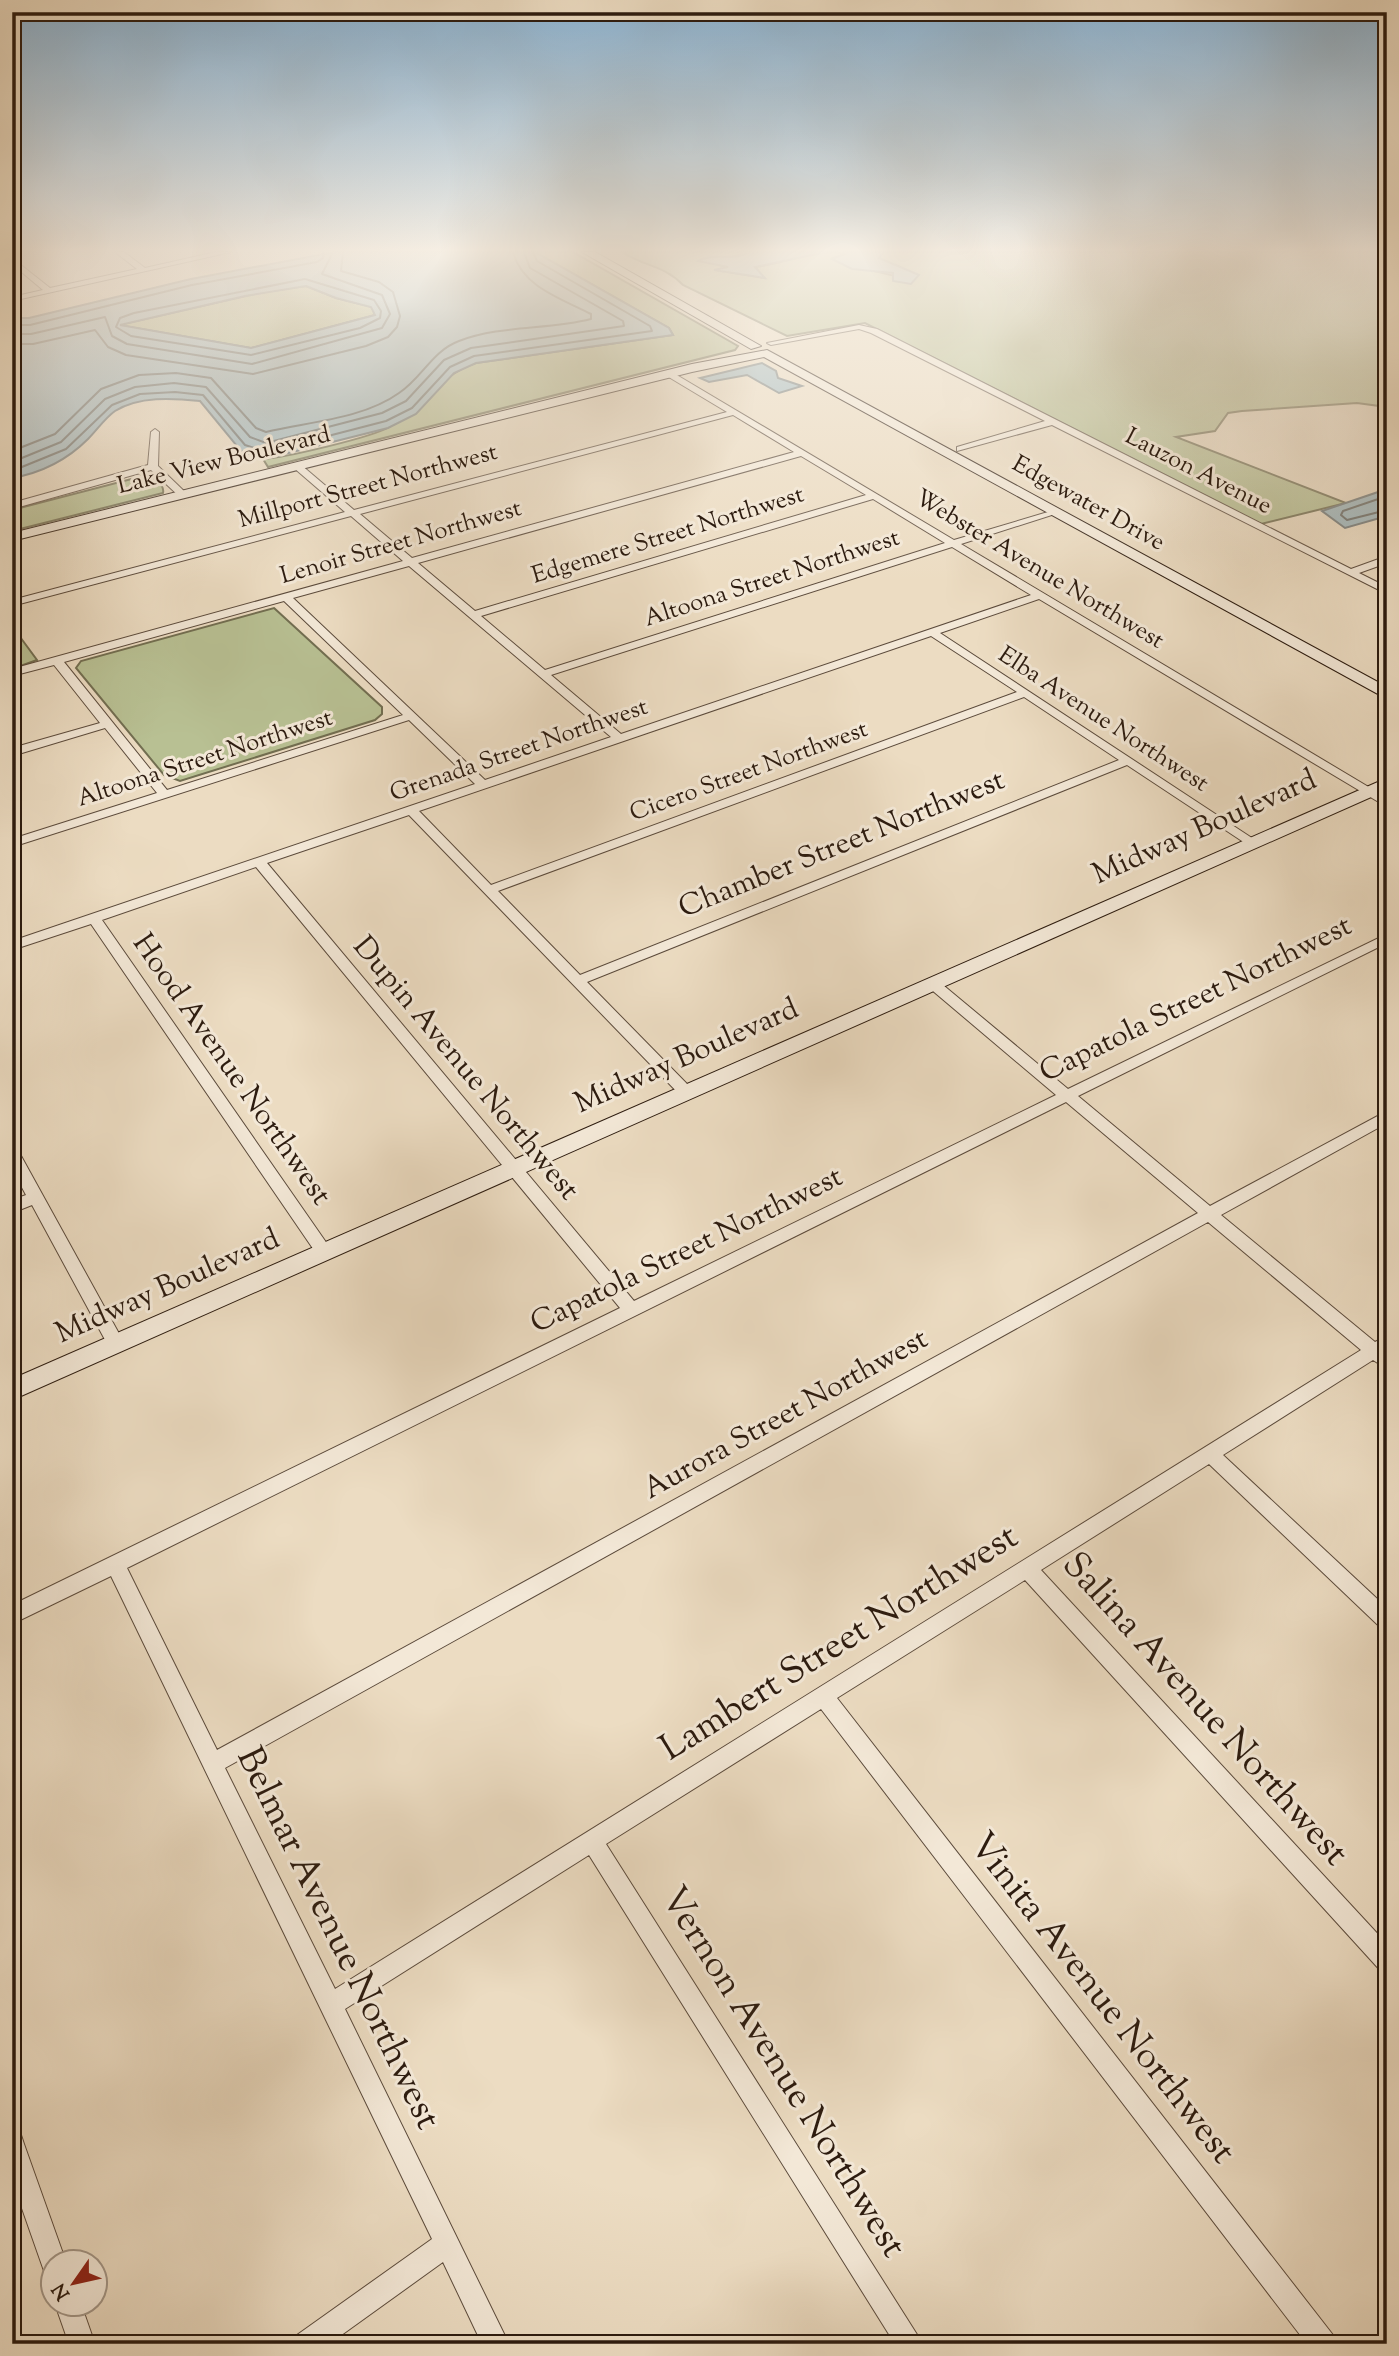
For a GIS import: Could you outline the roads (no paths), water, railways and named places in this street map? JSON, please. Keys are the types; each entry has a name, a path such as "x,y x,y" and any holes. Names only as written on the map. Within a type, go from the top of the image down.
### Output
{"street":[{"name":"Lake View Boulevard","path":"12,537 715,362"},
{"name":"Edgewater Drive","path":"792,362 1387,694"},
{"name":"Edgewater Drive","path":"794,362 960,449 1387,684"},
{"name":"Lauzon Avenue","path":"935,362 1387,591"},
{"name":"Webster Avenue Northwest","path":"670,374 1387,803"},
{"name":"Millport Street Northwest","path":"12,603 735,412"},
{"path":"960,449 1053,422"},
{"path":"153,467 155,432"},
{"name":"Lenoir Street Northwest","path":"12,673 802,453"},
{"path":"296,466 620,739"},
{"path":"153,467 183,495"},
{"path":"12,506 153,467"},
{"name":"Edgemere Street Northwest","path":"473,615 874,496"},
{"name":"Altoona Street Northwest","path":"543,674 1055,511"},
{"path":"1350,573 1387,559"},
{"name":"Grenada Street Northwest","path":"12,946 1040,595"},
{"path":"286,597 483,785"},
{"name":"Elba Avenue Northwest","path":"932,632 1252,842"},
{"path":"57,661 164,794"},
{"name":"Cicero Street Northwest","path":"489,890 1023,694"},
{"name":"Altoona Street Northwest","path":"12,843 411,716"},
{"path":"12,752 108,724"},
{"name":"Chamber Street Northwest","path":"577,981 1127,761"},
{"name":"Midway Boulevard","path":"12,1390 1387,783"},
{"path":"411,810 686,1092"},
{"name":"Dupin Avenue Northwest","path":"259,862 631,1310"},
{"name":"Hood Avenue Northwest","path":"94,918 324,1252"},
{"name":"Capatola Street Northwest","path":"12,1615 1387,938"},
{"path":"932,984 1209,1214 1382,1352"},
{"name":"Aurora Street Northwest","path":"212,1764 1387,1116"},
{"path":"12,1154 116,1344"},
{"path":"12,1207 36,1197"},
{"name":"Lambert Street Northwest","path":"330,2005 1210,1454 1382,1352"},
{"path":"1210,1454 1387,1621"},
{"name":"Belmar Avenue Northwest","path":"115,1564 496,2344"},
{"name":"Salina Avenue Northwest","path":"1027,1568 1387,1961"},
{"name":"Vinita Avenue Northwest","path":"823,1696 1324,2344"},
{"name":"Vernon Avenue Northwest","path":"592,1841 910,2344"},
{"path":"12,2144 48,2248"},
{"path":"306,2344 447,2244"},
{"path":"73,2318 82,2344"}],"water":[{"path":"12,362 483,362 454,373 416,414 388,428 265,459 241,451 200,401 145,400 115,411 88,439 63,459 44,469 12,478"},
{"path":"762,363 776,371 778,378 802,386 779,393 747,375 709,382 700,378"},
{"path":"1387,489 1387,516 1345,528 1322,511"}]}
